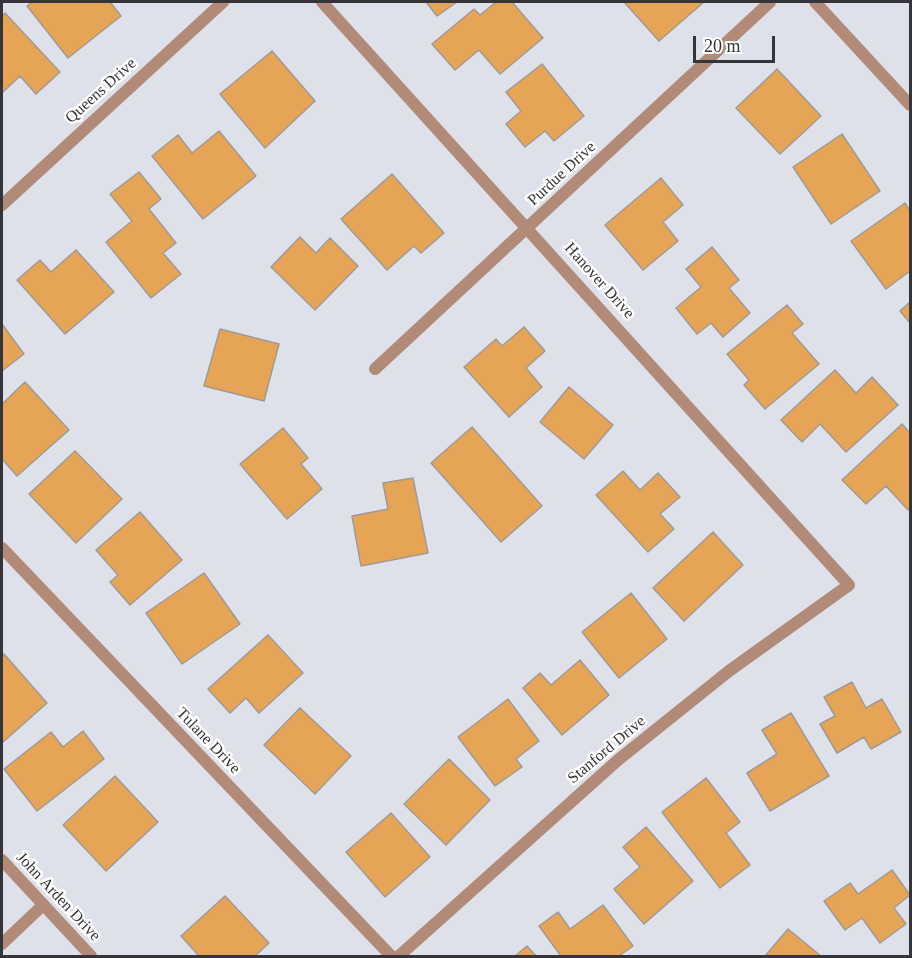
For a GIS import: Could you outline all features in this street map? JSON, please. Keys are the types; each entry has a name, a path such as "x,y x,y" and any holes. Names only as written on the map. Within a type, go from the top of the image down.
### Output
{"street":[{"name":"Queens Drive","path":"2,205 223,2"},
{"name":"Hanover Drive","path":"322,2 529,228 849,585"},
{"name":"Purdue Drive","path":"375,369 770,2"},
{"path":"815,2 910,105"},
{"name":"Tulane Drive","path":"2,548 391,957"},
{"name":"Stanford Drive","path":"399,957 618,760 729,671 849,585"},
{"name":"John Arden Drive","path":"2,860 91,957"},
{"path":"2,944 43,905"}],"building":[{"path":"32,2 110,2 121,16 68,58 27,6"},
{"path":"426,2 457,2 437,16"},
{"path":"496,2 512,2 543,38 500,74 479,50 455,70 432,44 474,9 480,15"},
{"path":"624,2 704,2 659,41"},
{"path":"5,13 60,72 36,94 20,76 2,93 2,17"},
{"path":"272,51 315,101 265,148 220,94"},
{"path":"542,64 584,116 554,141 545,131 525,147 506,124 521,111 506,92"},
{"path":"777,69 821,116 780,154 736,108"},
{"path":"219,131 256,176 203,219 152,156 178,135 192,153"},
{"path":"842,134 880,191 831,224 793,167"},
{"path":"139,172 161,199 149,209 176,243 163,253 181,274 151,298 106,242 132,221 110,194"},
{"path":"392,174 444,233 421,253 414,246 387,270 341,219"},
{"path":"661,178 683,205 663,222 678,241 643,270 605,225"},
{"path":"905,203 910,211 910,271 886,289 851,241"},
{"path":"300,237 316,253 330,238 358,266 315,310 271,267"},
{"path":"712,247 739,280 729,288 750,313 723,337 711,323 697,334 676,308 701,287 686,269"},
{"path":"76,250 114,292 65,334 17,280 40,260 51,272"},
{"path":"910,302 910,323 900,311"},
{"path":"787,305 803,324 792,333 819,364 765,409 744,385 749,380 727,354"},
{"path":"2,324 24,354 2,371"},
{"path":"524,327 545,351 526,368 542,387 509,417 464,367 496,339 502,346"},
{"path":"220,329 279,344 264,401 204,386"},
{"path":"835,370 856,393 872,377 898,405 846,452 820,424 802,442 781,420"},
{"path":"25,382 69,430 17,476 2,459 2,404"},
{"path":"569,387 613,425 584,459 540,422"},
{"path":"902,424 910,433 910,508 908,510 886,486 866,504 842,480"},
{"path":"472,427 542,506 501,542 431,463"},
{"path":"283,428 308,458 301,464 322,489 287,519 240,464"},
{"path":"75,451 122,499 76,543 29,494"},
{"path":"623,471 640,490 658,473 680,497 660,514 674,529 648,552 596,495"},
{"path":"413,478 428,553 361,566 352,516 388,509 383,483"},
{"path":"140,512 182,560 130,605 110,582 118,575 96,550"},
{"path":"713,532 743,565 684,621 653,588"},
{"path":"204,573 240,624 182,664 146,613"},
{"path":"631,593 667,639 619,678 582,632"},
{"path":"268,635 303,673 259,713 246,698 230,713 208,689"},
{"path":"4,654 47,703 2,743 2,656"},
{"path":"580,660 609,695 562,735 523,688 540,673 551,685"},
{"path":"852,682 866,708 882,699 901,732 871,749 864,737 837,753 820,724 835,716 824,697"},
{"path":"508,699 539,741 516,759 522,767 495,786 458,737"},
{"path":"300,708 351,756 315,794 264,745"},
{"path":"791,713 829,776 770,811 747,773 777,754 762,730"},
{"path":"83,731 104,759 37,811 4,769 51,732 63,747"},
{"path":"449,759 490,800 446,845 404,804"},
{"path":"115,776 158,822 106,871 63,825"},
{"path":"706,778 740,822 726,833 750,865 720,888 662,812"},
{"path":"391,813 430,857 385,897 346,852"},
{"path":"646,827 693,881 644,924 614,889 640,867 623,847"},
{"path":"892,870 910,895 894,908 906,924 880,943 862,918 845,930 824,901 850,883 858,894"},
{"path":"225,896 269,943 255,956 199,956 181,936"},
{"path":"603,905 633,946 619,956 561,956 539,926 558,912 570,929"},
{"path":"788,929 821,956 765,956"},
{"path":"527,946 536,956 515,956"}]}
